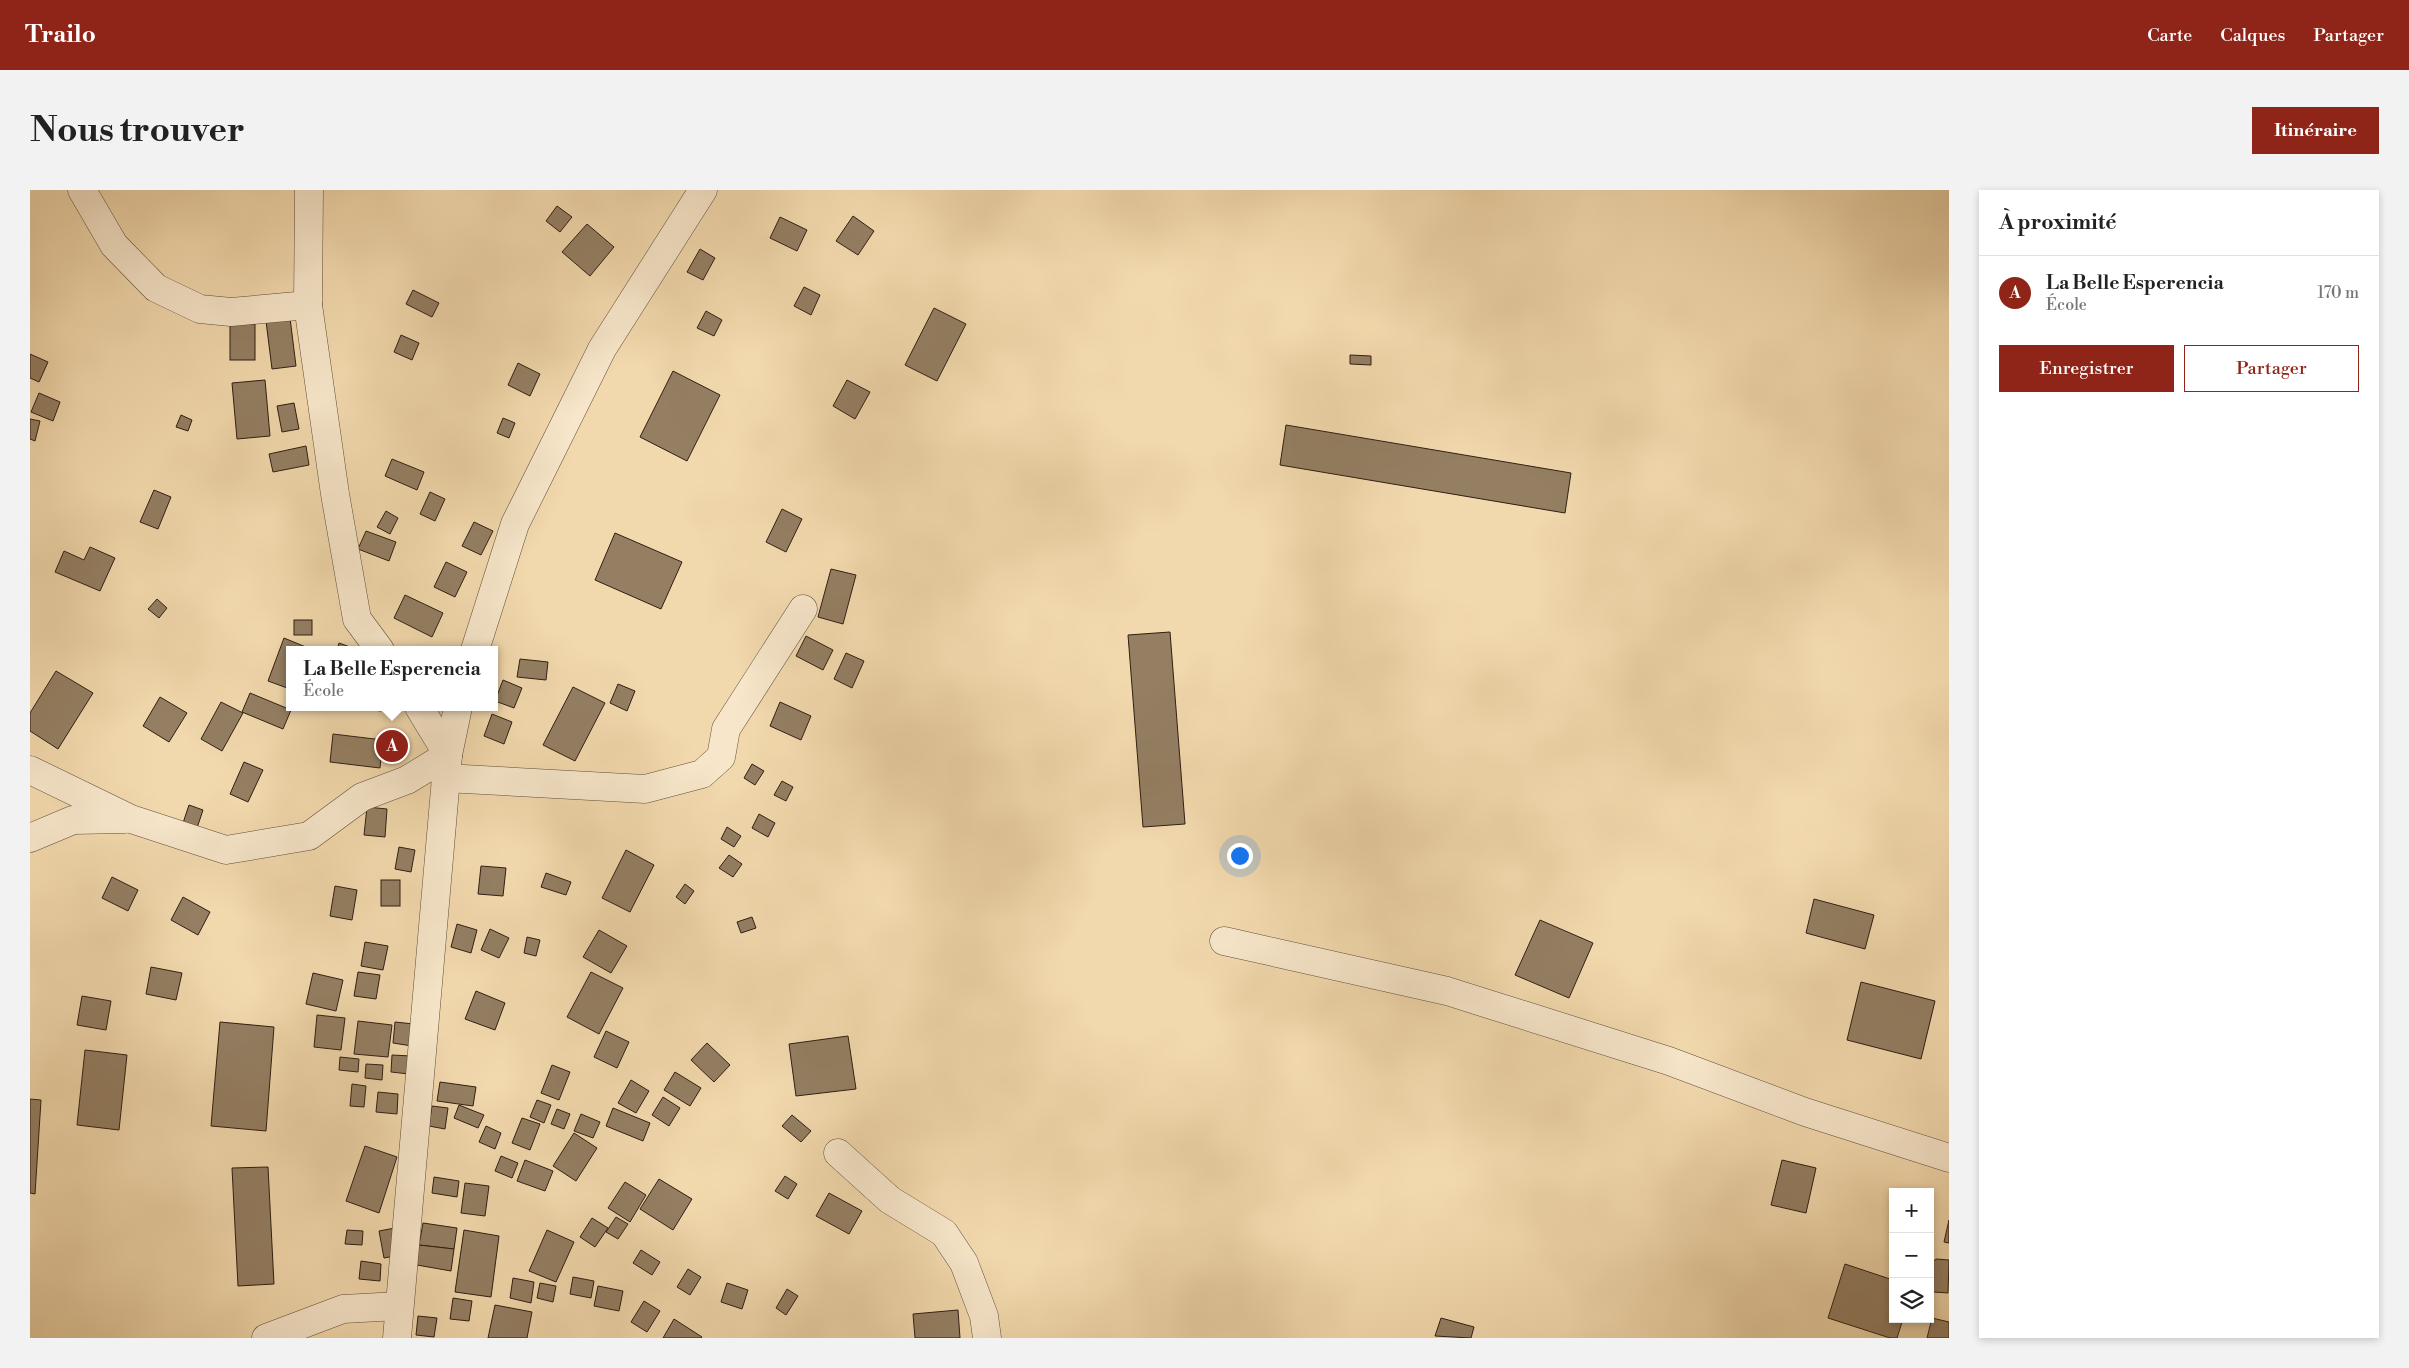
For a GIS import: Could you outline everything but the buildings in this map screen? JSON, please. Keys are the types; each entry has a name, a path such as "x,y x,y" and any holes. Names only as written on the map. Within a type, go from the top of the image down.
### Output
{"street":[{"path":"82,190 114,245 156,288 200,309 231,312 308,304"},
{"path":"309,190 308,304 335,494 357,619 377,646"},
{"path":"476,646 515,524 602,349 704,190"},
{"path":"30,770 131,819 226,850 309,836 362,797 446,767 645,789 702,774 721,757 726,728 803,609"},
{"path":"421,711 446,767"},
{"path":"397,1338 446,767 457,711"},
{"path":"30,838 73,820 131,819"},
{"path":"1224,941 1447,990 1669,1060 1805,1112 1949,1158"},
{"path":"838,1153 890,1200 944,1233 964,1263 984,1316 987,1338"},
{"path":"266,1338 342,1309 399,1306"}],"place":[{"name":"La Belle Esperencia","path":"392,746"}]}
